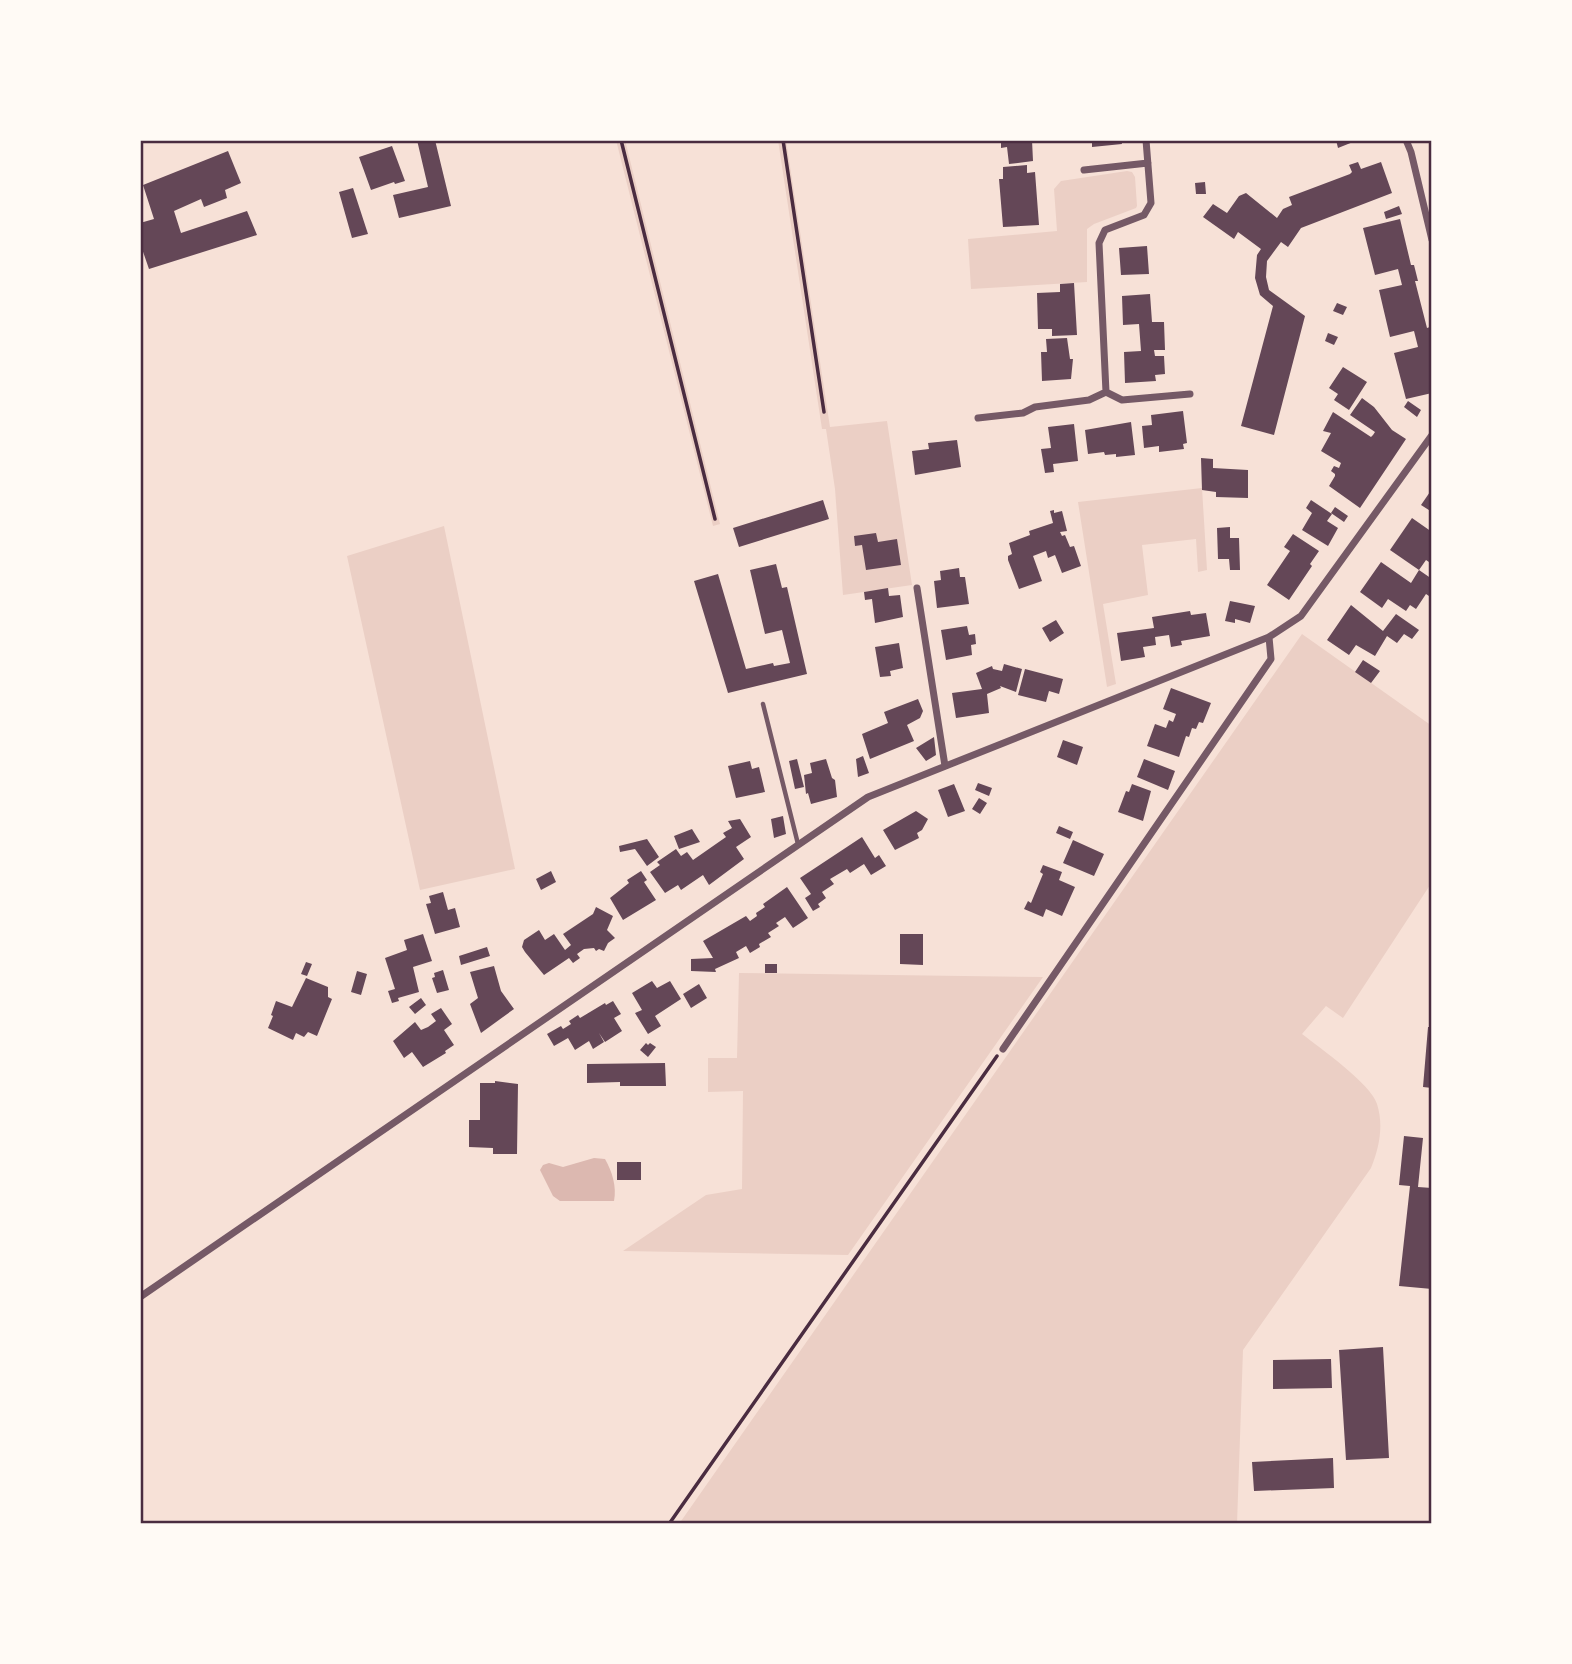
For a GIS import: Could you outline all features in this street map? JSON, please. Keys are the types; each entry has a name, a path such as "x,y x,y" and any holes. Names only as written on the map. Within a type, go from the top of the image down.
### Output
{"street":[{"path":"1105,392 1099,243 1105,230 1144,215 1151,203 1146,140"},
{"path":"1406,140 1432,240"},
{"path":"1084,170 1148,163"},
{"path":"1105,392 1122,400 1190,394"},
{"path":"978,418 1023,413 1035,407 1089,400 1105,392"},
{"path":"140,1297 868,797 1269,637 1301,616 1432,435"},
{"path":"917,587 945,766"},
{"path":"1003,1049 1271,659 1269,637"}],"lane":[{"path":"763,704 798,844"}],"path":[{"path":"621,140 715,519"},
{"path":"783,140 824,412"},
{"path":"668,1524 1003,1049"}],"shaded area":[{"path":"616,140 625,140 720,524 713,526"},
{"path":"778,140 786,140 830,427 887,421 912,585 843,595 835,489 826,429 822,429"},
{"path":"1132,172 1135,177 1137,206 1087,229 1087,282 971,289 968,239 1057,231 1054,189 1061,181"},
{"path":"1202,488 1207,570 1198,572 1196,539 1142,545 1148,595 1103,604 1116,684 1107,687 1078,502"},
{"path":"444,526 515,869 420,890 347,556"},
{"path":"1302,634 1432,726 1432,882 1343,1018 1326,1006 1302,1034 1344,1067 1373,1096 1379,1112 1380,1137 1371,1168 1243,1350 1237,1524 679,1524"},
{"path":"739,973 1043,977 848,1255 623,1251 706,1195 742,1189 743,1091 708,1092 708,1058 737,1058"},
{"path":"594,1158 605,1159 608,1164 614,1185 614,1201 560,1201 553,1196 540,1170 543,1165 549,1163 563,1167"}],"building":[{"path":"417,140 435,140 451,206 399,218 393,195 428,187"},
{"path":"1001,140 1032,140 1033,161 1009,164 1007,147 1001,148"},
{"path":"1092,140 1121,140 1122,144 1092,147"},
{"path":"1336,140 1358,140 1338,148"},
{"path":"392,146 405,181 371,190 359,157"},
{"path":"228,151 241,183 225,190 227,198 204,207 201,199 174,211 181,233 247,211 257,235 149,269 140,243 140,223 154,219 143,185"},
{"path":"1358,162 1361,169 1381,162 1392,193 1301,228 1288,247 1281,242 1267,261 1269,290 1305,316 1274,435 1241,426 1273,306 1260,295 1255,278 1257,255 1261,249 1238,232 1234,239 1203,217 1213,204 1227,213 1239,196 1246,193 1277,218 1283,209 1292,205 1289,197 1350,174 1352,172 1349,165"},
{"path":"1027,165 1027,173 1035,172 1039,225 1003,227 999,179 1003,179 1003,167"},
{"path":"1205,182 1206,194 1196,194 1195,183"},
{"path":"353,188 368,234 352,238 339,192"},
{"path":"1399,206 1402,214 1386,219 1384,212"},
{"path":"1400,219 1411,265 1414,265 1418,281 1415,281 1427,328 1430,327 1432,336 1432,393 1406,399 1394,353 1418,347 1414,331 1390,337 1379,290 1402,285 1398,269 1375,275 1363,228"},
{"path":"1147,246 1149,274 1121,275 1119,248"},
{"path":"1074,283 1077,335 1052,336 1052,329 1038,329 1037,293 1060,292 1060,284"},
{"path":"1150,294 1152,322 1164,322 1165,350 1154,350 1155,356 1164,356 1165,374 1155,375 1156,381 1125,383 1124,352 1141,351 1139,324 1123,325 1122,296"},
{"path":"1337,303 1347,307 1343,315 1333,311"},
{"path":"1328,333 1338,337 1334,345 1325,341"},
{"path":"1067,338 1070,359 1073,359 1071,379 1042,381 1041,352 1047,352 1046,339"},
{"path":"1343,367 1367,382 1349,410 1334,400 1338,394 1329,388"},
{"path":"1362,398 1374,407 1392,430 1406,439 1360,508 1329,486 1335,476 1331,471 1334,466 1339,468 1341,463 1321,451 1331,433 1323,431 1333,412 1371,437 1373,435 1375,432 1350,415"},
{"path":"1408,401 1421,410 1417,417 1404,407"},
{"path":"1183,411 1187,443 1183,444 1184,449 1159,452 1159,446 1144,448 1142,426 1152,425 1151,415"},
{"path":"1131,422 1135,455 1116,457 1116,454 1105,455 1104,452 1088,454 1085,430"},
{"path":"1074,424 1078,461 1053,464 1054,472 1045,473 1041,449 1051,448 1048,427"},
{"path":"957,440 961,467 915,475 912,451 929,449 928,443"},
{"path":"1201,458 1213,459 1213,468 1248,470 1248,498 1216,497 1216,492 1202,490"},
{"path":"1432,489 1432,512 1421,505"},
{"path":"823,500 829,519 739,547 733,528"},
{"path":"1311,500 1332,514 1327,521 1338,528 1328,546 1302,530 1312,513 1306,508"},
{"path":"1335,507 1348,516 1344,522 1331,513"},
{"path":"1054,510 1054,513 1062,511 1067,531 1060,532 1062,536 1065,535 1070,547 1074,546 1081,566 1062,573 1055,555 1048,558 1046,551 1033,556 1042,581 1019,589 1008,560 1008,556 1012,554 1009,543 1030,535 1029,531 1053,523 1050,511"},
{"path":"1412,518 1432,532 1432,564 1426,560 1419,570 1390,550"},
{"path":"1230,527 1230,538 1239,538 1240,570 1230,570 1229,559 1218,559 1217,528"},
{"path":"876,533 878,542 897,539 901,565 866,570 862,545 855,546 854,536"},
{"path":"1293,534 1319,551 1289,600 1267,585 1290,551 1284,547"},
{"path":"1381,562 1411,583 1419,570 1432,579 1432,598 1426,594 1416,609 1410,605 1406,611 1388,599 1382,608 1360,592"},
{"path":"776,564 782,588 787,587 807,674 728,693 694,581 718,574 746,669 773,663 774,666 790,663 782,630 765,634 750,570"},
{"path":"959,568 960,577 965,577 969,604 937,608 934,581 941,580 940,571"},
{"path":"888,588 889,596 900,595 903,617 875,623 872,599 865,600 864,592"},
{"path":"1230,601 1255,606 1250,623 1235,619 1235,623 1225,621"},
{"path":"1351,605 1383,631 1396,614 1419,630 1412,639 1404,634 1397,643 1387,636 1375,656 1356,645 1349,655 1327,640"},
{"path":"1190,611 1191,615 1206,613 1210,636 1181,641 1182,645 1171,647 1169,635 1155,637 1156,645 1143,647 1145,657 1121,661 1117,633 1154,628 1152,617"},
{"path":"1056,620 1064,633 1050,642 1042,628"},
{"path":"967,626 969,635 975,634 976,644 971,645 972,655 946,660 941,630"},
{"path":"899,643 903,668 890,671 891,676 880,677 875,647"},
{"path":"1363,660 1380,671 1371,683 1355,672"},
{"path":"1004,664 1022,669 1016,692 1000,686 1001,688 987,694 989,713 956,718 952,693 982,689 976,673 992,666 993,669 1002,671"},
{"path":"1025,669 1063,679 1059,694 1049,691 1046,702 1018,695"},
{"path":"1171,688 1211,703 1203,723 1199,722 1196,729 1192,728 1189,737 1186,736 1179,757 1147,746 1155,724 1166,728 1169,720 1173,722 1176,714 1163,709"},
{"path":"918,699 923,711 920,718 907,725 914,741 870,759 862,734 888,723 884,712"},
{"path":"934,737 936,755 926,761 916,748"},
{"path":"1063,740 1083,747 1077,765 1057,757"},
{"path":"863,756 869,773 858,777 856,759"},
{"path":"797,759 804,787 795,789 789,761"},
{"path":"826,759 835,780 837,797 811,804 808,793 806,794 804,775 812,773 810,763"},
{"path":"1144,759 1175,771 1168,790 1137,777"},
{"path":"750,761 752,769 759,767 765,792 736,798 728,766"},
{"path":"978,783 992,788 989,796 975,790"},
{"path":"954,784 965,811 948,817 938,790"},
{"path":"1132,784 1151,791 1143,821 1118,812 1126,791 1129,792"},
{"path":"979,798 987,803 980,814 972,809"},
{"path":"916,811 928,819 917,833 919,838 895,850 883,830"},
{"path":"783,816 786,834 774,838 771,819"},
{"path":"740,819 751,837 736,847 744,859 709,885 703,875 681,890 678,885 665,893 650,872 660,865 657,862 676,849 681,856 687,852 693,860 726,837 723,833 732,828 728,821"},
{"path":"1059,826 1073,832 1070,839 1056,833"},
{"path":"692,829 700,842 679,849 674,836"},
{"path":"862,837 875,858 879,855 886,866 871,875 864,864 850,873 847,869 830,879 834,884 822,892 826,898 818,904 820,907 813,911 805,898 811,894 800,878"},
{"path":"647,839 659,857 647,866 635,849 620,852 619,846"},
{"path":"1073,840 1104,854 1094,876 1063,863"},
{"path":"1043,865 1062,872 1059,880 1075,887 1062,916 1046,909 1043,917 1024,909 1028,901 1031,903 1043,874 1040,872"},
{"path":"551,871 556,882 541,890 536,879"},
{"path":"641,871 647,880 644,882 656,900 623,920 610,898 629,883 627,880"},
{"path":"787,887 808,918 793,928 785,917 776,923 779,926 768,933 771,937 759,944 760,947 750,953 746,946 736,952 739,958 715,969 716,972 691,971 691,959 713,958 703,941 746,916 750,921 765,907 763,904"},
{"path":"443,892 448,910 455,908 460,927 435,934 426,904 431,903 429,896"},
{"path":"596,907 613,916 607,930 615,938 608,943 604,951 584,949 577,954 580,958 573,963 569,958 544,975 522,947 524,940 539,930 545,940 554,934 565,950 571,945 563,934 593,914"},
{"path":"423,934 432,961 413,967 419,992 398,998 399,1001 392,1003 388,991 395,989 385,958 407,950 404,940"},
{"path":"900,934 923,934 923,965 900,964"},
{"path":"487,947 490,956 461,965 459,956"},
{"path":"306,962 312,964 307,976 301,974"},
{"path":"765,964 777,964 777,973 765,973"},
{"path":"494,966 501,991 514,1009 481,1033 470,1004 478,998 470,972"},
{"path":"443,970 449,990 437,993 432,978 435,977 434,973"},
{"path":"357,971 367,974 361,995 351,992"},
{"path":"306,978 328,987 328,997 332,999 317,1036 308,1032 304,1037 296,1033 293,1040 268,1028 276,1001 292,1007"},
{"path":"652,981 657,988 670,981 681,999 655,1016 661,1026 648,1034 635,1013 642,1010 632,993"},
{"path":"699,984 707,998 691,1008 683,994"},
{"path":"421,998 426,1005 415,1014 409,1007"},
{"path":"613,1001 621,1014 614,1018 622,1031 605,1042 599,1033 604,1042 593,1049 589,1041 575,1050 568,1038 554,1046 547,1034 561,1026 563,1029 578,1015 580,1018"},
{"path":"441,1008 452,1024 444,1030 454,1045 423,1067 412,1052 404,1058 393,1041 415,1022 421,1030 428,1027 436,1021 431,1014"},
{"path":"1428,1027 1432,1027 1432,1088 1423,1087"},
{"path":"646,1043 656,1047 648,1057 640,1050"},
{"path":"665,1063 666,1086 620,1086 620,1082 587,1083 587,1064"},
{"path":"495,1081 518,1084 517,1154 493,1154 493,1148 469,1147 469,1120 480,1120 480,1083"},
{"path":"1404,1136 1423,1138 1418,1187 1432,1188 1432,1289 1399,1286 1410,1186 1399,1185"},
{"path":"617,1162 641,1162 641,1180 617,1180"},
{"path":"1383,1347 1389,1458 1346,1460 1339,1350"},
{"path":"1331,1359 1332,1388 1273,1389 1273,1360"},
{"path":"1333,1458 1334,1488 1254,1491 1252,1462"}]}
